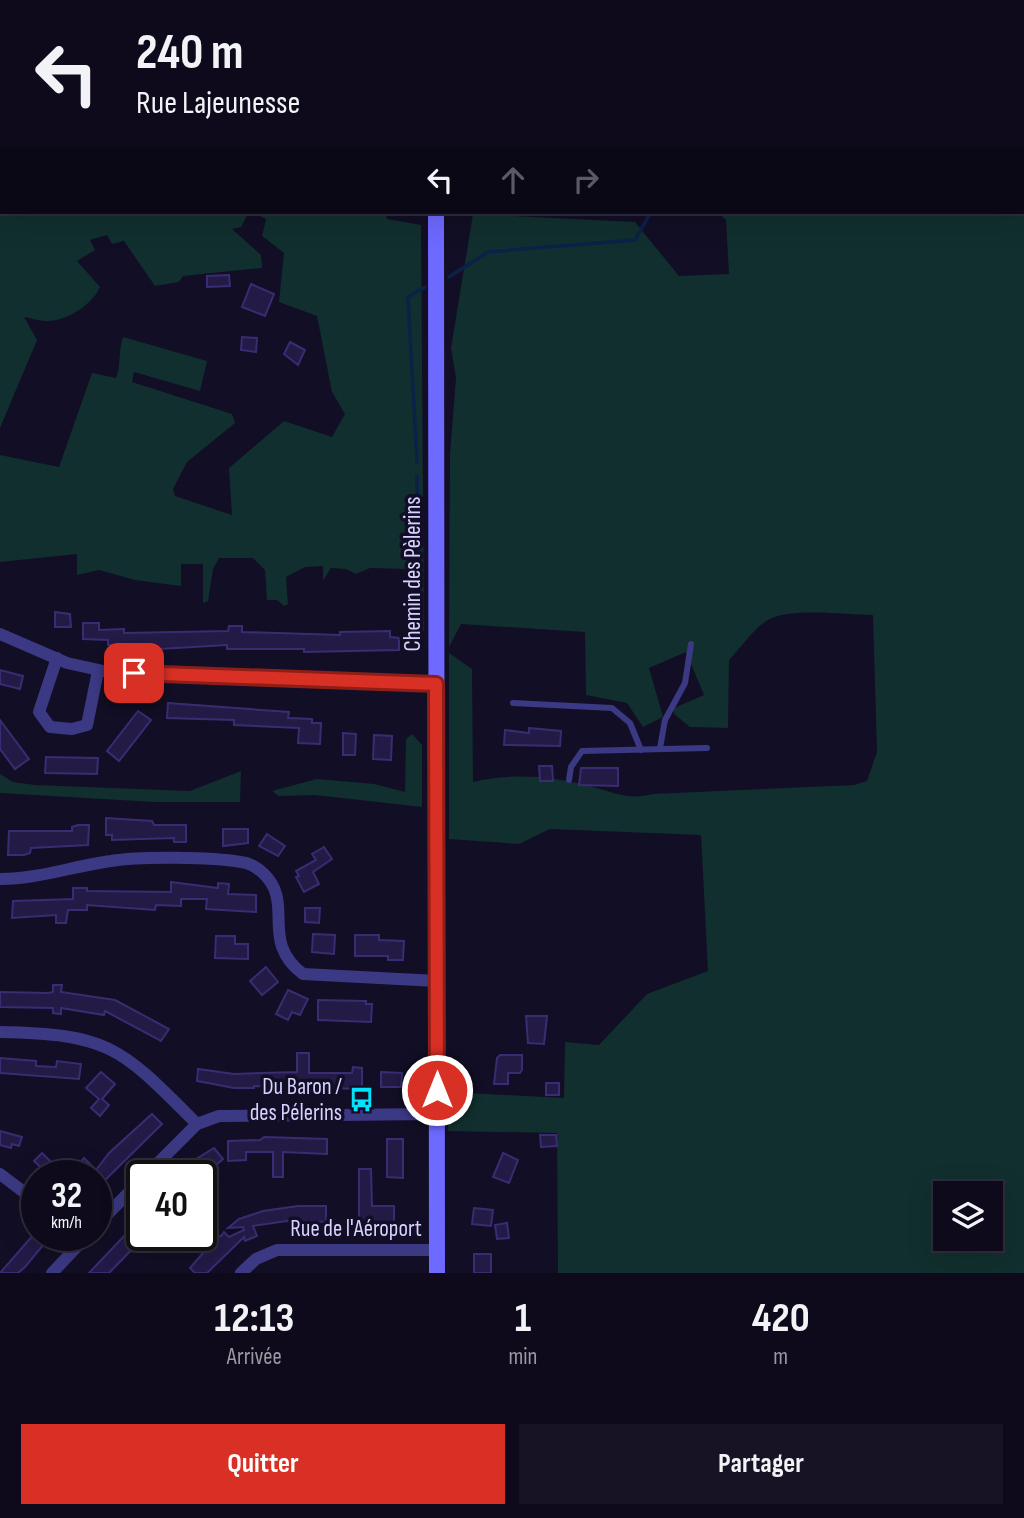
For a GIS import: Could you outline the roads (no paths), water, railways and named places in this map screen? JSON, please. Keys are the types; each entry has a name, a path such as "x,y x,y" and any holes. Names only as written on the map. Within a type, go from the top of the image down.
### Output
{"street":[{"name":"Chemin des Pèlerins","path":"436,214 437,1273"},
{"path":"0,634 57,658 97,671 436,684"},
{"path":"57,658 39,712 50,727 72,729 87,725 97,671"},
{"path":"0,879 127,859 240,862 258,869 272,884 277,896 279,944 292,966 303,974 437,981"},
{"path":"0,1032 72,1035 105,1045 134,1063 197,1124"},
{"path":"161,1160 197,1124 232,1114 437,1114"},
{"path":"0,1174 21,1190"},
{"path":"112,1210 126,1195"},
{"name":"Rue de l'Aéroport","path":"241,1273 256,1259 277,1250 437,1250"},
{"path":"52,1273 70,1251"}],"lane":[{"path":"660,748 663,726 685,683 691,644"},
{"path":"513,703 550,702 612,708 631,723 641,750"},
{"path":"569,780 571,767 582,751 707,748"}],"waterway":[{"path":"449,277 488,252 635,240 650,214"},
{"path":"417,462 408,297 425,287"},
{"path":"417,476 418,553"}],"place":[{"name":"Du Baron / des Pélerins","path":"362,1100"}]}
